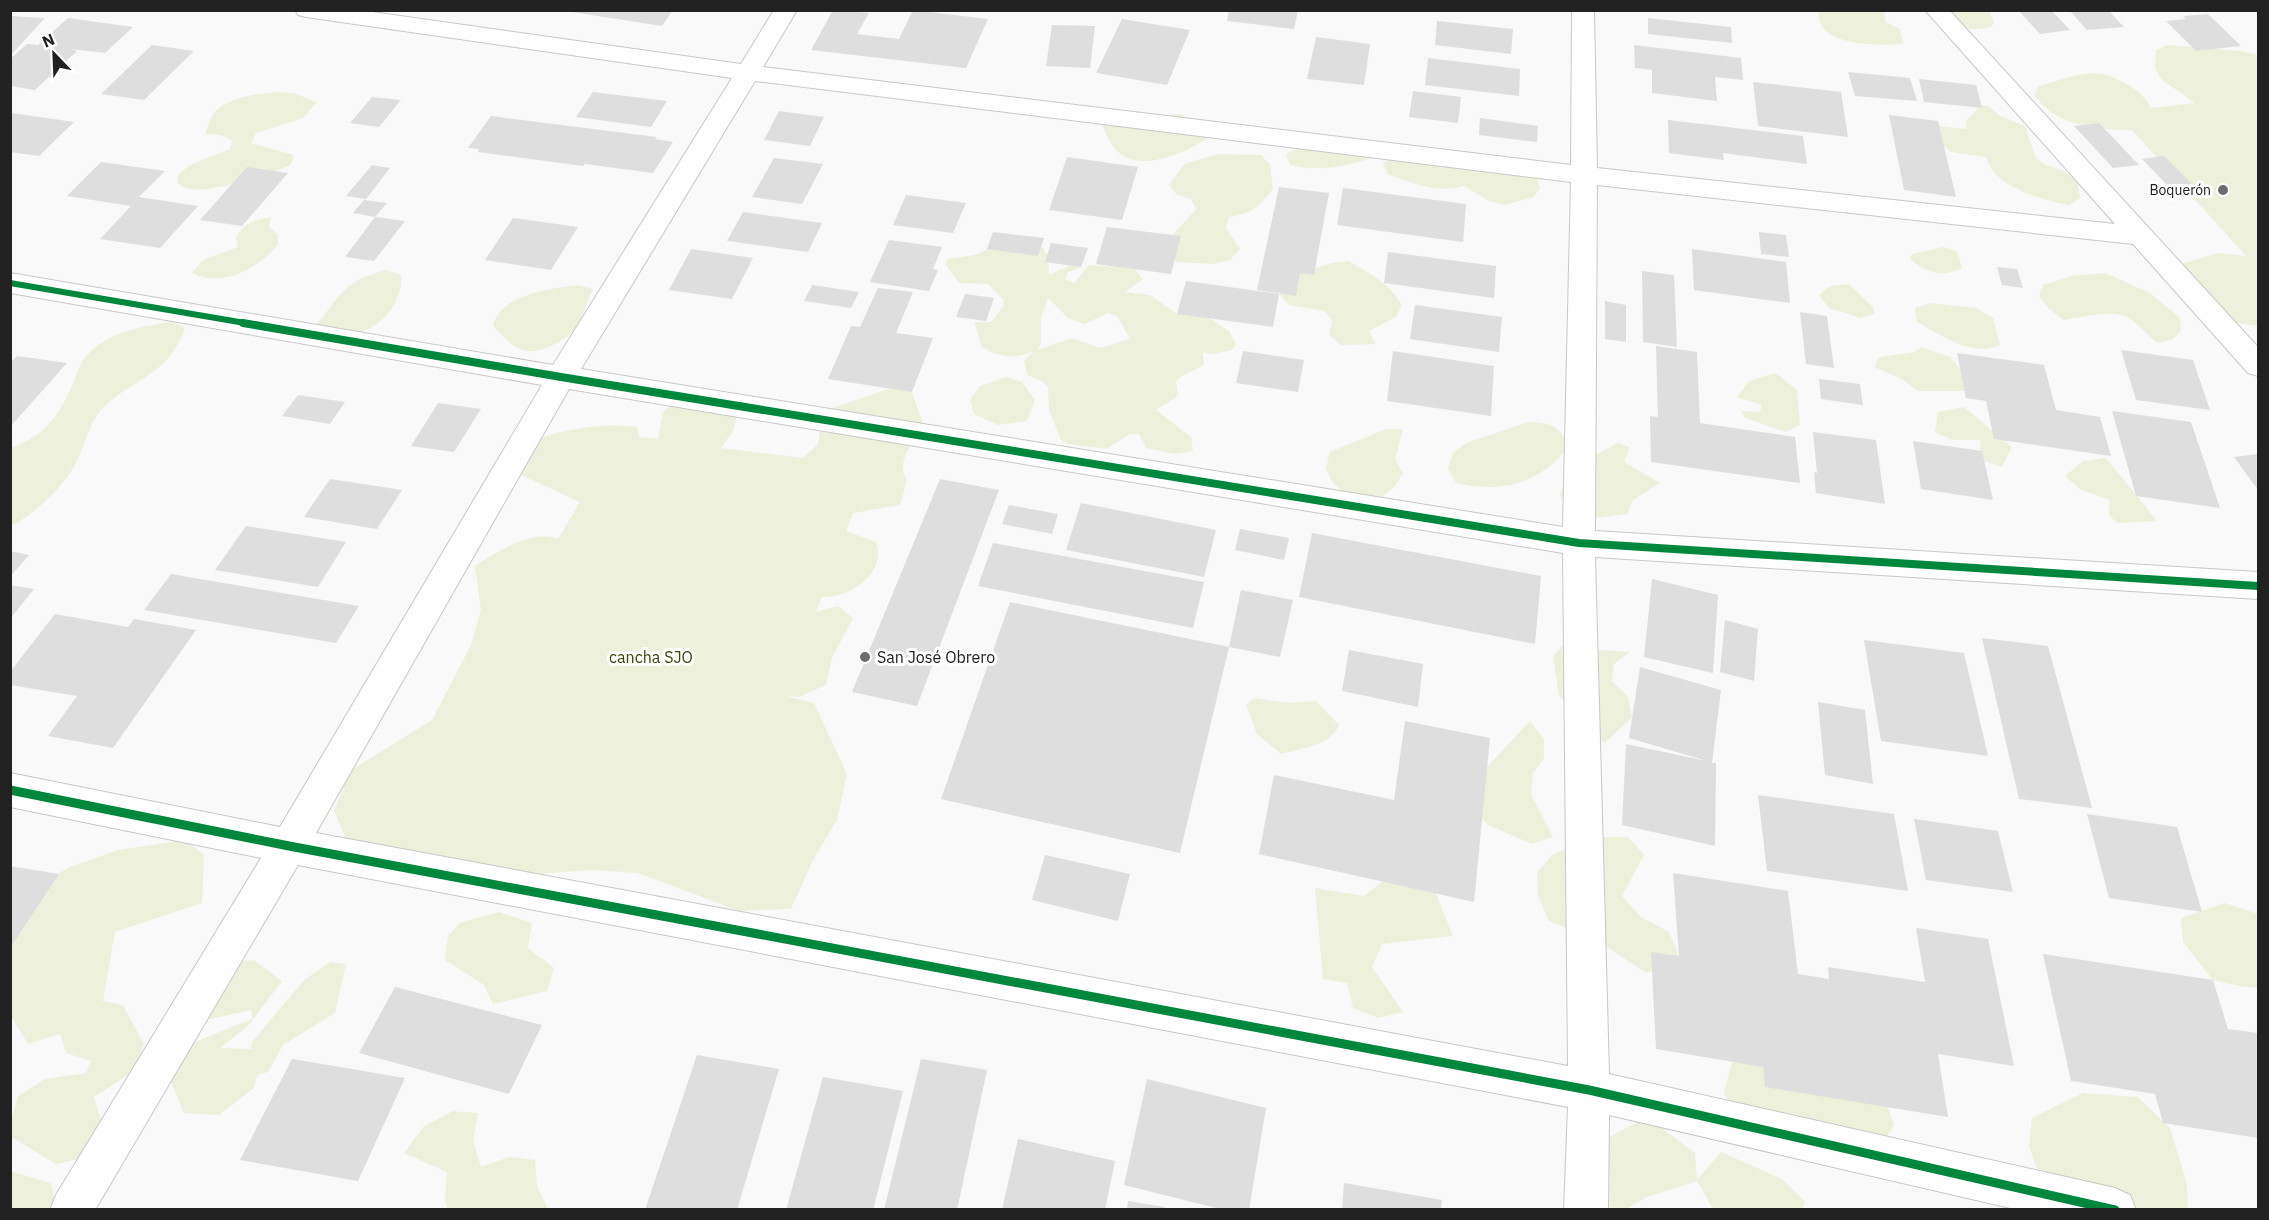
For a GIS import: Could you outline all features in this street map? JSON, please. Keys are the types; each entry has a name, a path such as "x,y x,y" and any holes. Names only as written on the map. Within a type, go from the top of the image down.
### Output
{"street":[{"path":"306,10 750,72 1584,175 2141,236"},
{"path":"71,1209 289,846 561,377 786,10"},
{"path":"1583,10 1584,175 1580,543 1589,1090 1586,1209"},
{"path":"1936,10 2259,365"},
{"path":"10,283 561,377 1580,543 2259,586"},
{"path":"10,790 289,846 1589,1090 2115,1209"}],"green space":[{"path":"1989,10 1994,22 1992,26 1986,28 1971,29 1951,21 1953,11"},
{"path":"1817,11 1884,11 1886,22 1900,29 1903,44 1864,44 1835,37 1823,27"},
{"path":"2167,45 2240,51 2258,55 2258,326 2214,318 2200,313 2188,306 2179,296 2173,283 2171,267 2218,253 2246,256 2132,130 2112,130 2077,124 2048,110 2034,96 2038,87 2065,78 2093,73 2118,79 2135,89 2151,108 2195,103 2162,80 2155,69 2156,50"},
{"path":"278,92 293,93 317,102 303,118 256,133 251,143 294,155 290,166 240,182 200,190 188,189 177,183 179,173 194,163 230,149 232,140 220,135 205,134 213,114 228,102 236,99"},
{"path":"1981,105 1989,106 2000,116 2025,126 2036,158 2044,164 2064,171 2077,181 2080,198 2069,205 2033,196 2008,184 1998,176 1990,167 1986,157 1951,152 1932,137 1939,126 1966,129 1967,120"},
{"path":"1181,114 1208,127 1208,138 1174,155 1148,161 1124,157 1115,149 1099,119"},
{"path":"1348,137 1363,141 1374,149 1369,159 1330,168 1290,165 1286,154 1293,150 1316,142"},
{"path":"1407,150 1435,166 1458,164 1489,155 1511,158 1533,173 1540,188 1534,197 1505,205 1489,201 1464,186 1435,188 1387,174 1383,163"},
{"path":"1218,154 1261,155 1270,165 1273,189 1254,209 1229,217 1226,228 1240,249 1230,260 1214,264 1177,262 1167,252 1169,239 1196,209 1191,199 1176,194 1169,185 1184,164"},
{"path":"271,217 269,227 278,234 278,245 260,261 239,274 228,277 216,279 192,273 203,260 238,247 236,238 246,225"},
{"path":"1003,242 1041,245 1048,256 1049,275 1076,263 1081,267 1067,273 1065,279 1074,283 1089,265 1134,268 1143,279 1125,292 1150,295 1177,314 1201,313 1229,331 1236,344 1232,350 1213,354 1203,352 1204,365 1176,381 1178,396 1156,410 1191,437 1193,451 1175,454 1146,448 1139,434 1130,434 1106,449 1068,444 1061,440 1049,410 1048,387 1042,381 1027,375 1024,361 1034,351 1008,356 982,347 974,322 991,322 1004,305 1003,299 988,284 959,283 946,265 947,259 975,255","holes":["1048,298 1068,318 1085,324 1108,313 1117,316 1130,339 1100,348 1072,338 1037,350 1041,344 1041,318"]},
{"path":"1943,247 1957,251 1962,268 1948,273 1928,271 1910,259 1912,254"},
{"path":"1349,261 1385,285 1402,305 1396,317 1369,331 1376,344 1341,345 1329,335 1332,321 1325,311 1289,305 1279,294 1283,278 1332,263"},
{"path":"386,270 401,275 401,284 390,311 376,325 359,332 346,333 325,332 316,325 338,296 352,284"},
{"path":"2105,273 2150,293 2180,318 2181,331 2173,339 2158,343 2133,321 2118,315 2100,314 2064,320 2049,309 2039,296 2043,285 2072,276"},
{"path":"1849,284 1873,307 1875,314 1861,318 1829,308 1819,295 1830,286"},
{"path":"577,285 593,289 576,328 553,345 534,351 520,349 493,326 505,307 516,300 540,291"},
{"path":"1930,303 1976,308 1993,318 2000,345 1979,349 1968,347 1917,322 1915,308"},
{"path":"172,322 185,328 171,355 102,409 92,424 76,463 64,481 39,507 11,526 11,448 33,437 49,424 62,406 84,359 90,352 118,334 150,325"},
{"path":"1921,347 1950,357 1974,386 1966,391 1917,391 1902,379 1874,367 1879,357 1915,352"},
{"path":"1776,373 1797,390 1800,425 1786,432 1745,418 1741,411 1760,412 1762,405 1737,397 1749,381"},
{"path":"1006,377 1022,382 1035,400 1027,421 998,425 974,414 970,400 980,386"},
{"name":"cancha SJO","path":"892,388 912,392 924,427 904,459 904,473 907,480 900,505 853,513 846,531 876,542 878,553 876,564 871,574 854,589 843,594 822,597 816,612 838,606 853,618 832,658 826,685 799,697 785,696 814,703 847,774 837,820 813,860 791,909 739,911 638,873 592,870 538,874 349,846 334,811 350,771 432,720 471,645 481,610 475,566 504,548 527,539 548,536 558,539 580,502 517,473 528,443 567,430 611,425 637,427 639,437 658,439 663,412 677,400 741,402 733,431 721,448 803,458 818,444 820,430 832,408"},
{"path":"1964,407 2012,447 2002,467 1981,460 1980,440 1952,440 1935,432 1938,412"},
{"path":"1528,422 1549,425 1562,434 1568,448 1556,461 1531,478 1518,483 1489,487 1456,483 1448,468 1453,453 1466,443"},
{"path":"1386,429 1403,429 1395,459 1403,473 1395,486 1383,496 1345,494 1332,482 1326,468 1330,452"},
{"path":"1618,443 1630,447 1624,462 1660,483 1633,500 1627,514 1589,519 1569,511 1560,495 1569,476 1583,463"},
{"path":"2106,458 2157,521 2117,523 2109,515 2110,500 2081,490 2065,476 2083,461"},
{"path":"1597,628 1589,649 1630,652 1614,664 1612,681 1628,697 1632,717 1605,743 1585,731 1559,695 1553,657 1574,630"},
{"path":"1254,698 1288,703 1316,701 1339,725 1329,738 1322,742 1281,754 1257,734 1246,705"},
{"path":"1530,721 1544,739 1544,758 1533,773 1531,794 1553,837 1532,844 1488,825 1472,807 1471,784"},
{"path":"1594,837 1628,837 1644,855 1622,896 1641,917 1669,932 1679,956 1668,966 1646,973 1600,942 1549,921 1538,896 1537,872 1552,855"},
{"path":"186,840 204,855 202,903 115,932 103,1001 123,1005 144,1044 134,1071 94,1097 104,1131 86,1157 56,1164 11,1137 11,1121 18,1096 45,1079 86,1073 91,1061 66,1053 60,1034 28,1044 11,1016 11,930 37,886 70,867 118,850"},
{"path":"1411,877 1434,889 1453,936 1382,944 1372,967 1403,1012 1378,1018 1353,1008 1347,983 1323,979 1315,888 1364,896 1382,882"},
{"path":"2225,903 2258,914 2258,988 2213,980 2183,942 2181,918"},
{"path":"499,912 532,923 528,948 554,968 547,991 493,1004 484,985 445,960 448,936 460,923"},
{"path":"254,960 282,981 248,1026 220,1048 251,1049 252,1042 304,980 330,962 346,964 335,1013 283,1045 268,1072 257,1075 254,1088 219,1115 184,1113 164,1066 170,1052 252,1019 251,1010 192,1023 223,962"},
{"path":"1740,1049 1885,1098 1894,1125 1881,1145 1742,1119 1724,1094 1730,1068"},
{"path":"2083,1093 2138,1097 2170,1128 2187,1184 2188,1209 2069,1209 2041,1180 2029,1146 2032,1118"},
{"path":"453,1111 478,1113 473,1141 481,1167 509,1157 535,1160 537,1186 548,1209 448,1209 445,1202 447,1172 404,1153 424,1126"},
{"path":"1639,1121 1656,1124 1695,1153 1697,1180 1721,1152 1782,1179 1805,1202 1802,1209 1713,1209 1697,1181 1647,1197 1626,1209 1599,1206 1593,1146"},
{"path":"10,1171 51,1183 56,1206 51,1209 11,1209"}],"building":[{"path":"559,10 673,10 662,26"},
{"path":"833,10 869,13 857,34 899,39 913,10 988,19 966,68 811,50"},
{"path":"1229,10 1298,10 1294,29 1227,21"},
{"path":"2018,10 2051,10 2070,30 2040,34"},
{"path":"2069,10 2108,10 2124,27 2087,30"},
{"path":"2208,14 2241,46 2196,51 2166,21 2186,19 2183,16"},
{"path":"10,16 45,18 10,56"},
{"path":"68,18 133,27 105,53 71,49 77,51 35,90 10,86 10,59 27,44 38,45"},
{"path":"1648,18 1731,27 1732,43 1648,34"},
{"path":"1122,19 1190,30 1167,85 1096,73"},
{"path":"1437,21 1513,29 1511,54 1435,45"},
{"path":"1052,25 1095,26 1090,68 1046,66"},
{"path":"1316,37 1370,44 1364,85 1307,79"},
{"path":"152,45 194,51 144,100 101,94"},
{"path":"1634,45 1741,58 1743,80 1715,77 1717,101 1652,93 1652,70 1635,68"},
{"path":"1428,58 1520,69 1519,96 1425,85"},
{"path":"1848,72 1910,78 1917,101 1855,96"},
{"path":"1919,79 1976,85 1982,108 1924,102"},
{"path":"1753,82 1841,92 1848,137 1758,126"},
{"path":"1413,91 1461,97 1458,123 1409,117"},
{"path":"593,92 667,101 651,127 576,117"},
{"path":"372,97 401,100 379,127 350,123"},
{"path":"779,111 824,117 810,146 764,140"},
{"path":"12,113 74,122 39,156 10,152"},
{"path":"1889,115 1938,121 1956,197 1904,190"},
{"path":"491,116 657,137 655,139 673,142 653,173 478,152 479,149 468,148"},
{"path":"1480,118 1538,126 1537,142 1479,135"},
{"path":"1668,120 1803,136 1807,164 1723,153 1724,160 1669,153"},
{"path":"2099,123 2139,165 2113,168 2074,126"},
{"path":"2164,156 2197,189 2175,193 2142,159"},
{"path":"1067,157 1138,167 1122,220 1049,210"},
{"path":"774,158 823,164 802,204 752,197"},
{"path":"101,162 165,171 139,197 198,206 160,248 100,239 131,206 67,196"},
{"path":"372,165 390,168 366,199 346,196"},
{"path":"247,167 288,173 242,226 200,220"},
{"path":"1279,187 1329,193 1314,275 1300,273 1296,296 1257,290"},
{"path":"1343,188 1466,204 1463,242 1337,225"},
{"path":"906,195 966,203 953,233 893,225"},
{"path":"364,200 387,203 375,217 353,213"},
{"path":"743,212 822,223 808,252 727,241"},
{"path":"375,217 405,221 374,261 345,257"},
{"path":"513,218 578,227 551,270 485,260"},
{"path":"1107,227 1181,236 1171,274 1096,264"},
{"path":"993,232 1044,238 1038,256 987,249"},
{"path":"1759,232 1786,235 1789,257 1761,254"},
{"path":"889,240 942,247 933,269 938,270 929,291 870,282"},
{"path":"1051,243 1088,248 1081,267 1045,262"},
{"path":"691,249 753,258 732,299 669,290"},
{"path":"1692,249 1786,262 1790,303 1694,290"},
{"path":"1388,252 1496,266 1494,298 1384,283"},
{"path":"1997,267 2017,269 2023,288 2002,285"},
{"path":"1642,271 1674,275 1677,347 1643,342"},
{"path":"1186,281 1279,294 1273,327 1177,314"},
{"path":"812,285 859,292 851,308 804,301"},
{"path":"878,288 913,292 896,333 933,338 912,392 828,379 851,326 860,327"},
{"path":"965,294 994,298 986,321 956,317"},
{"path":"1605,301 1626,305 1626,342 1605,339"},
{"path":"1415,305 1502,317 1499,352 1410,339"},
{"path":"1800,312 1827,316 1834,368 1806,364"},
{"path":"1656,346 1697,352 1700,423 1795,437 1800,483 1651,462 1650,416 1658,417"},
{"path":"2121,350 2193,360 2210,410 2136,400"},
{"path":"1243,351 1304,360 1298,392 1236,383"},
{"path":"1393,351 1494,366 1491,416 1387,401"},
{"path":"1957,353 2044,365 2056,410 2100,417 2111,456 1994,439 1986,401 1966,398"},
{"path":"17,356 67,363 10,427 10,363"},
{"path":"1819,379 1860,384 1863,405 1821,399"},
{"path":"298,395 345,402 330,424 282,416"},
{"path":"438,403 481,409 454,452 411,446"},
{"path":"2112,411 2191,422 2220,508 2136,496"},
{"path":"1813,432 1876,440 1885,504 1816,493 1814,472 1817,473"},
{"path":"1913,441 1982,451 1993,500 1921,489"},
{"path":"2258,454 2258,490 2234,457"},
{"path":"330,479 402,490 377,529 304,517"},
{"path":"940,479 999,490 917,706 852,692"},
{"path":"1081,503 1216,530 1204,577 1066,550"},
{"path":"1009,505 1058,514 1052,534 1002,524"},
{"path":"246,526 346,542 318,587 215,570"},
{"path":"1240,529 1289,538 1284,560 1235,550"},
{"path":"1312,533 1541,576 1535,644 1299,597"},
{"path":"993,543 1204,582 1193,628 978,586"},
{"path":"10,551 29,555 10,577"},
{"path":"171,574 359,606 336,643 144,610"},
{"path":"1652,579 1718,595 1713,673 1644,657"},
{"path":"10,585 34,589 10,619"},
{"path":"1241,590 1293,600 1280,657 1229,647"},
{"path":"1010,602 1229,647 1180,853 941,799"},
{"path":"55,614 128,627 134,619 196,630 113,748 48,736 77,696 10,685 10,672"},
{"path":"1725,620 1758,629 1754,681 1720,672"},
{"path":"1982,638 2048,646 2092,808 2019,799"},
{"path":"1864,640 1964,653 1988,756 1881,741"},
{"path":"1349,650 1423,664 1418,707 1342,691"},
{"path":"1640,667 1721,690 1712,763 1716,763 1715,846 1622,825 1626,744 1707,761 1629,738"},
{"path":"1818,702 1865,710 1873,784 1825,775"},
{"path":"1405,721 1490,738 1474,902 1259,854 1274,775 1394,800"},
{"path":"1758,795 1894,814 1908,891 1767,871"},
{"path":"2087,814 2177,827 2202,912 2109,898"},
{"path":"1914,819 1998,831 2013,892 1926,880"},
{"path":"1045,855 1130,874 1118,921 1032,900"},
{"path":"10,866 59,874 10,948"},
{"path":"1673,873 1788,891 1798,974 1829,979 1828,967 1925,982 1916,928 1988,939 2014,1066 1938,1054 1948,1117 1765,1087 1763,1067 1656,1049 1651,952 1679,956"},
{"path":"2043,954 2213,980 2228,1029 2258,1033 2258,1138 2163,1123 2155,1094 2071,1081"},
{"path":"395,987 542,1025 509,1094 359,1053"},
{"path":"697,1055 779,1069 737,1210 645,1210"},
{"path":"292,1059 405,1078 358,1181 240,1160"},
{"path":"921,1059 987,1070 957,1210 884,1210"},
{"path":"823,1077 903,1091 873,1210 786,1210"},
{"path":"1147,1079 1266,1108 1249,1210 1224,1210 1124,1185"},
{"path":"1018,1139 1115,1161 1105,1210 1002,1210"},
{"path":"1344,1183 1442,1200 1441,1210 1342,1210"},
{"path":"1128,1201 1165,1207 1164,1210 1127,1210"}],"cycle path":[{"path":"10,283 561,377 1579,543 2258,586"},
{"path":"10,790 289,846 1589,1090 2115,1210"}],"place":[{"name":"Boquerón","path":"2223,190"},
{"name":"San José Obrero","path":"865,657"}]}
